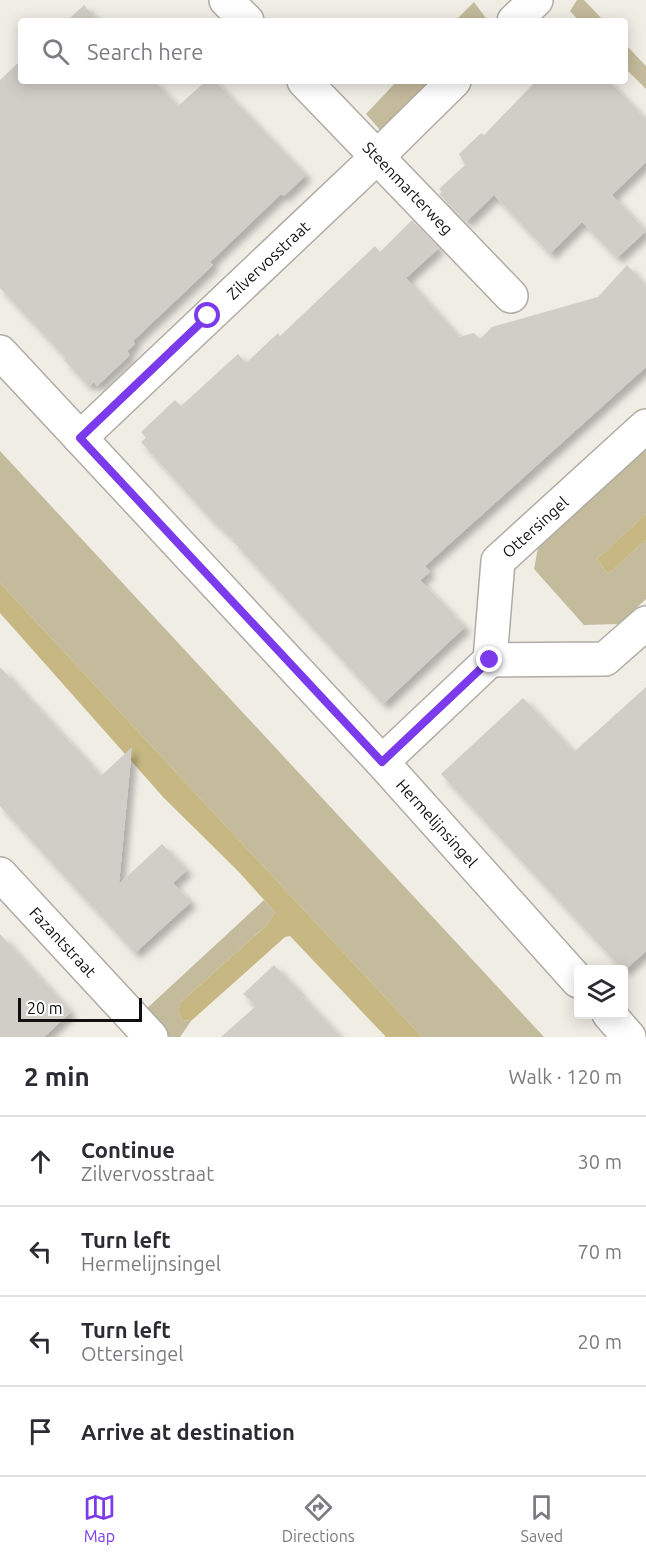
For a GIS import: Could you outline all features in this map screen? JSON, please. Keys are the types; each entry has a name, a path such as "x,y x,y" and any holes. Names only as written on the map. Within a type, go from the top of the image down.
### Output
{"street":[{"path":"226,0 244,18"},
{"path":"517,18 536,0"},
{"name":"Steenmarterweg","path":"307,84 511,296"},
{"name":"Zilvervosstraat","path":"80,438 451,84"},
{"name":"Hermelijnsingel","path":"0,352 382,762 574,975"},
{"name":"Ottersingel","path":"490,660 498,561 646,426"},
{"path":"382,762 490,660 605,659 646,623"},
{"name":"Fazantstraat","path":"0,874 151,1037"},
{"path":"613,1019 629,1037"}],"shaded area":[{"path":"577,0 584,0 601,18 576,18 570,11"},
{"path":"474,2 486,18 458,18"},
{"path":"628,47 646,66 646,89 628,71"},
{"path":"394,84 426,84 381,131 366,114"},
{"path":"646,446 646,514 597,559 608,574 646,540 646,599 619,624 584,625 534,569 539,543"},
{"path":"0,451 544,1037 422,1037 0,583"},
{"path":"646,514 646,540 608,574 597,559"},
{"path":"0,583 422,1037 386,1037 290,936 285,937 191,1021 182,1020 178,1012 181,1002 267,925 275,912 238,871 164,798 0,613"},
{"path":"264,900 275,912 267,925 182,1001 178,1012 182,1020 191,1021 180,1037 167,1037 143,1012"}],"building":[{"path":"84,5 95,18 70,18"},
{"path":"18,63 18,84 157,84 178,106 203,84 218,84 306,175 284,196 281,194 210,262 213,265 133,341 135,344 127,351 130,355 97,386 94,382 89,386 0,288 0,80"},
{"path":"533,84 612,84 646,120 646,162 612,195 646,231 617,258 582,222 550,254 494,195 466,222 439,194 442,192 439,189 465,165 459,154 481,133 484,135"},
{"path":"412,220 439,248 406,278 459,337 474,333 480,339 492,327 598,297 627,265 646,286 646,367 425,566 430,572 420,580 465,627 383,704 233,541 235,540 210,518 141,442 146,438 141,432 175,400 181,406 238,354 246,363 278,333 280,336 375,246 380,252"},
{"path":"0,667 101,776 132,747 119,884 162,844 187,870 173,883 191,902 135,953 0,806"},
{"path":"646,687 646,951 628,967 628,965 618,965 441,774 523,698 574,752"},
{"path":"0,934 71,1012 44,1037 0,1037"},
{"path":"274,965 341,1037 221,1037 256,1006 243,994"}],"route":[{"path":"208,316 80,438 382,762 490,660"}]}
